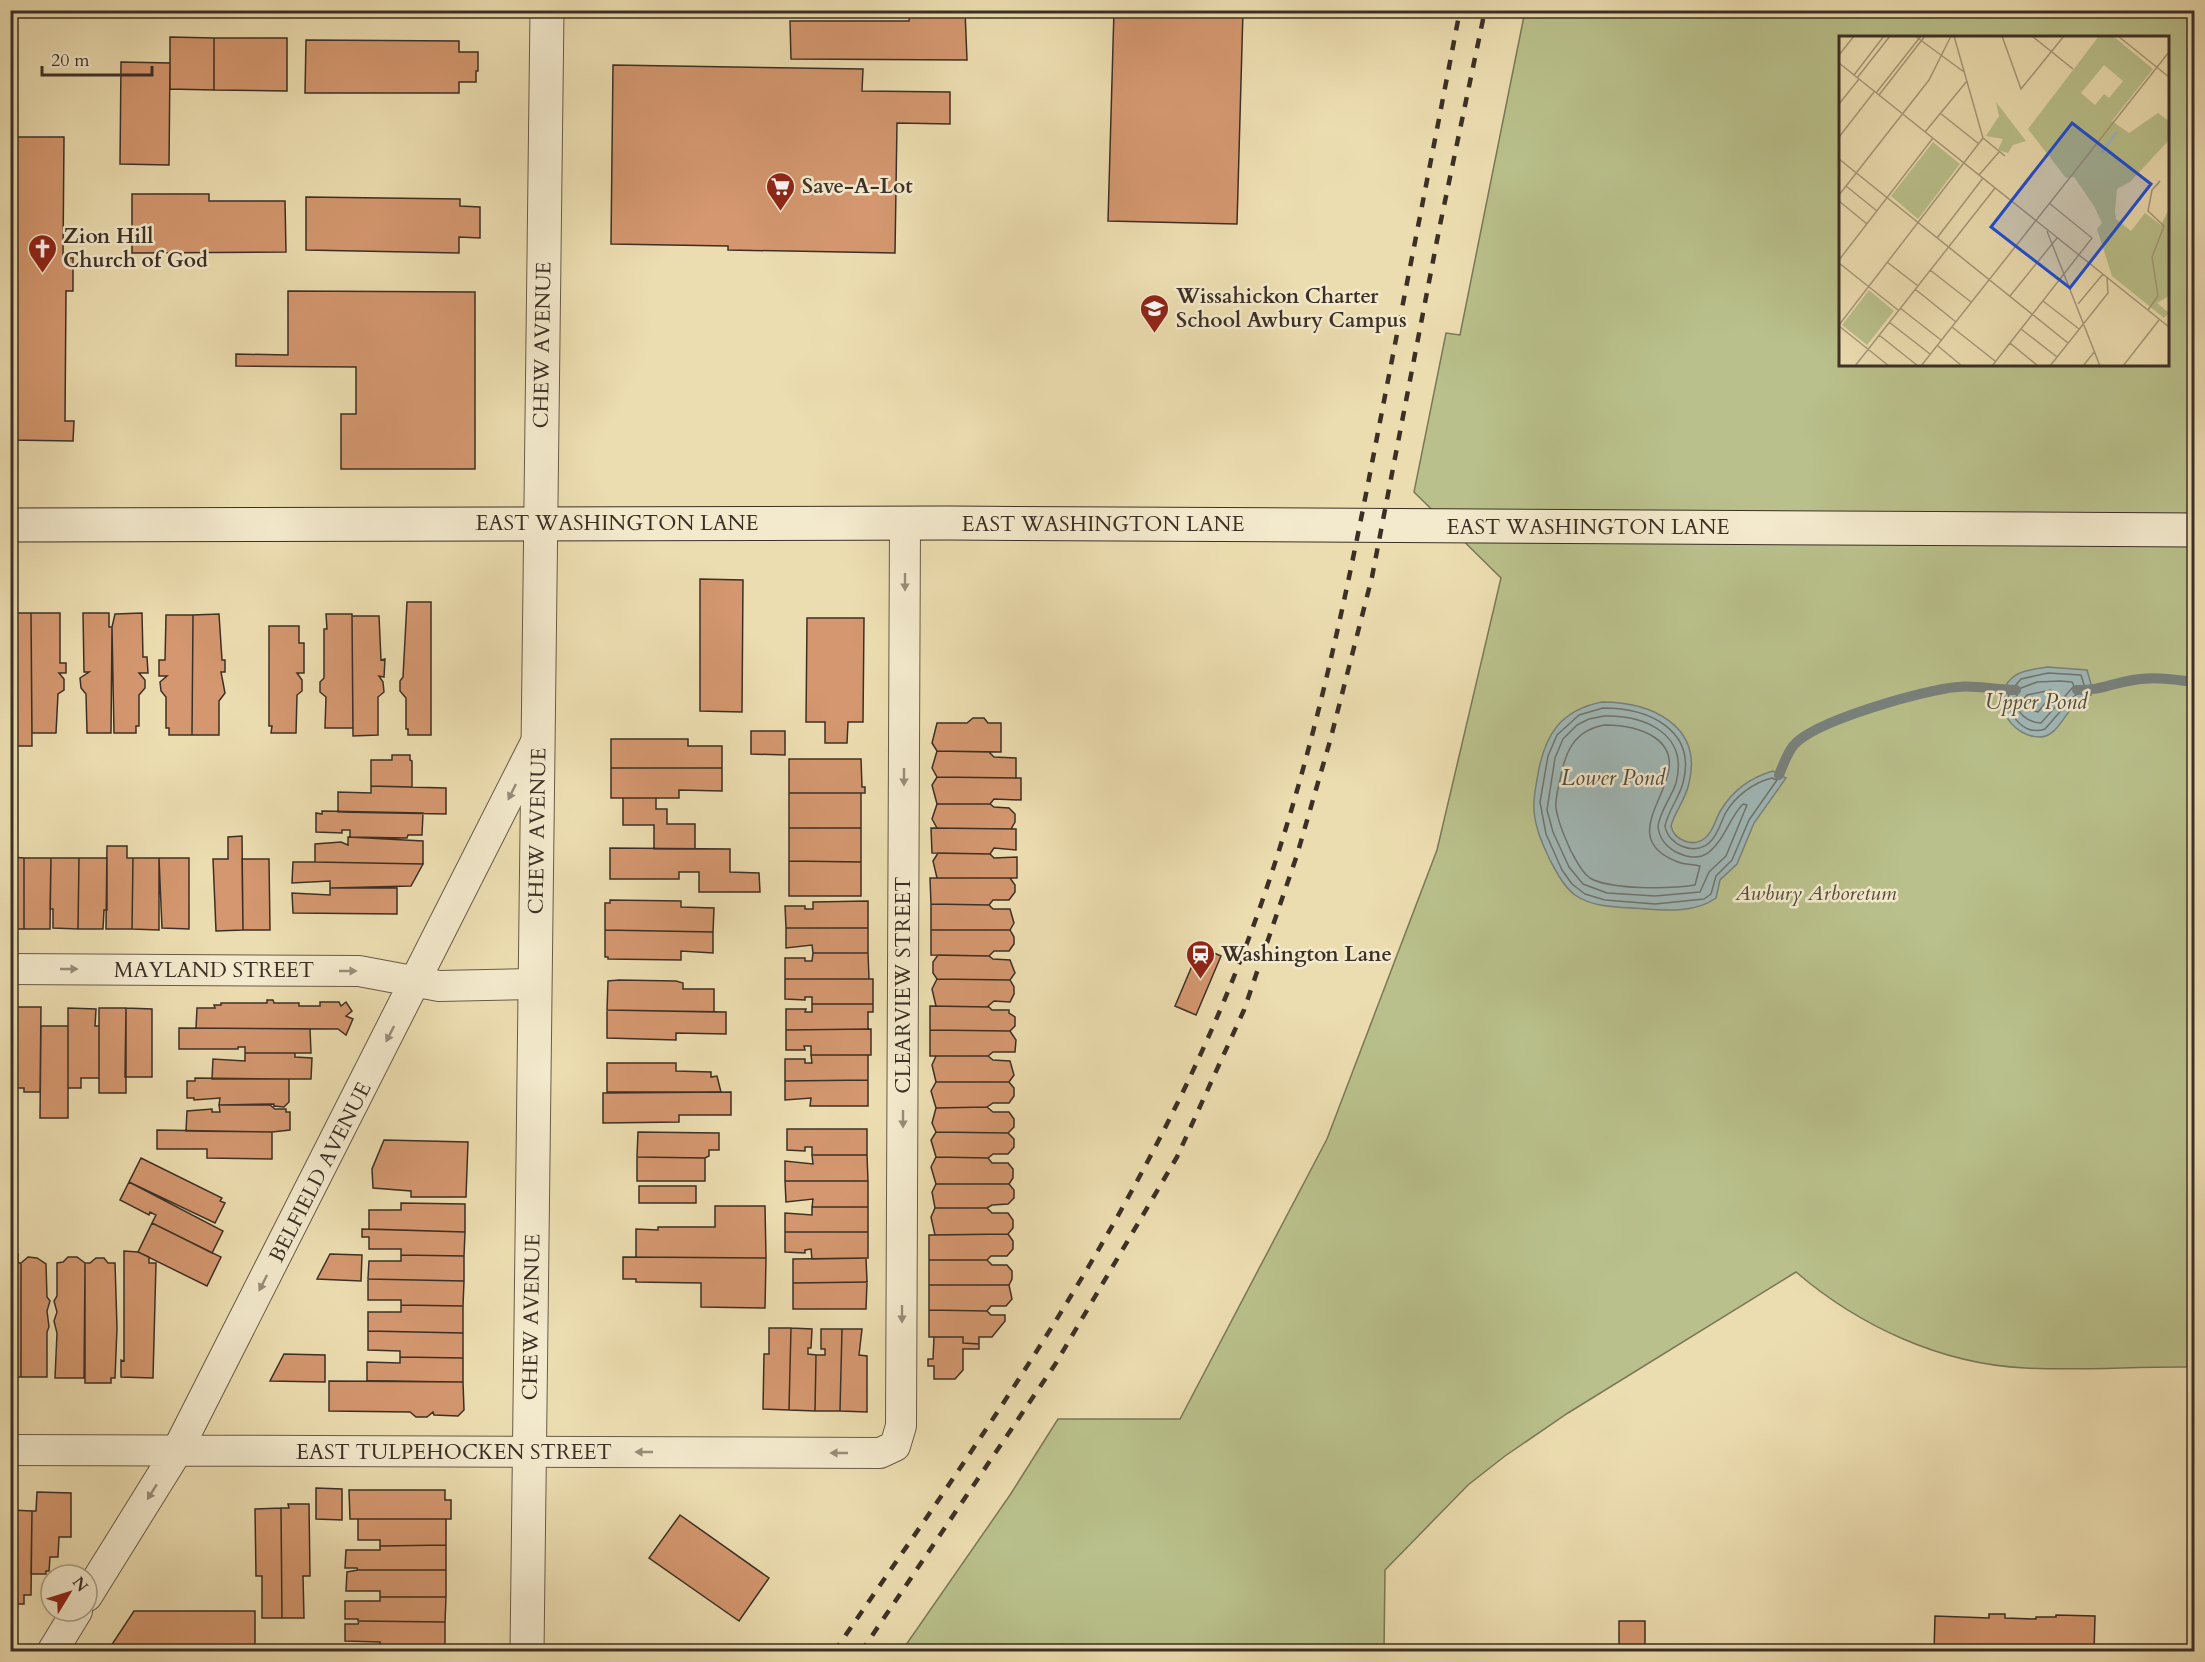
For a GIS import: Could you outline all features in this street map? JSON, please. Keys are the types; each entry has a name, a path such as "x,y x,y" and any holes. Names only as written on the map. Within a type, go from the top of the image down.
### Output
{"main road":[{"name":"CHEW AVENUE","path":"527,1652 547,10"},
{"name":"EAST WASHINGTON LANE","path":"10,525 905,523 2194,530"}],"street":[{"name":"CLEARVIEW STREET","path":"895,1446 901,1426 905,523"},
{"name":"BELFIELD AVENUE","path":"99,1577 177,1451 537,740"},
{"name":"MAYLAND STREET","path":"10,969 359,971 439,986 535,984"},
{"name":"EAST TULPEHOCKEN STREET","path":"10,1450 880,1453 895,1446"},
{"path":"52,1652 70,1623"}],"green space":[{"name":"Awbury Arboretum","path":"1525,11 2194,11 2194,1367 2046,1369 1994,1365 1963,1359 1903,1339 1874,1325 1820,1291 1796,1272 1568,1413 1505,1456 1468,1485 1385,1570 1384,1651 901,1652 1010,1495 1058,1419 1180,1419 1327,1139 1437,850 1501,578 1414,492 1446,333 1460,335"}],"water":[{"name":"Upper Pond","path":"2047,667 2087,670 2091,695 2083,697 2076,703 2054,731 2047,736 2039,737 2019,730 2011,723 2002,706 2002,696 2005,687 2016,675"},
{"name":"Lower Pond","path":"1602,702 1621,703 1655,713 1670,721 1681,732 1688,746 1691,763 1688,789 1671,826 1680,839 1695,842 1705,838 1726,803 1737,790 1750,781 1773,771 1786,778 1754,823 1737,864 1720,880 1716,898 1708,903 1692,908 1655,910 1591,903 1575,895 1567,887 1549,858 1537,829 1534,806 1538,774 1545,747 1557,726 1566,718 1576,711"}],"building":[{"path":"910,10 965,10 967,60 791,59 790,21 909,21"},
{"path":"1114,10 1243,10 1237,224 1108,221"},
{"path":"170,37 214,38 214,90 170,89"},
{"path":"214,38 287,38 287,91 214,90"},
{"path":"306,40 459,41 459,52 478,52 476,82 459,82 459,93 305,93"},
{"path":"121,62 170,63 169,165 120,164"},
{"path":"613,65 863,69 862,91 950,92 950,124 897,123 895,253 728,250 728,246 611,244"},
{"name":"Zion Hill Church of God","path":"10,137 64,137 63,258 73,258 73,291 66,291 65,421 74,421 73,441 10,440"},
{"path":"132,194 209,194 209,201 285,201 286,252 132,253"},
{"path":"306,197 460,199 460,206 480,207 480,238 459,237 459,253 306,250"},
{"path":"288,291 475,292 475,469 341,469 341,414 356,414 356,367 236,366 236,354 288,355"},
{"path":"700,579 743,580 742,712 700,711"},
{"path":"407,602 431,602 431,735 408,735 408,729 406,729 406,698 400,691 400,681 403,677"},
{"path":"10,613 31,613 32,746 12,746 10,741"},
{"path":"31,613 60,613 60,663 66,663 66,673 59,673 64,679 64,690 58,694 56,733 32,733"},
{"path":"83,613 109,613 109,627 112,627 111,733 87,733 86,694 81,688 80,678 89,672 84,672"},
{"path":"142,613 143,657 147,657 148,673 139,673 145,680 145,688 139,695 139,726 136,726 136,733 114,733 112,627 115,614"},
{"path":"219,614 222,660 225,660 225,672 221,672 225,693 219,701 219,735 192,735 193,615"},
{"path":"326,614 352,614 353,728 325,728 326,697 320,692 320,682 324,678"},
{"path":"166,615 193,615 192,735 169,735 169,728 166,728 166,697 161,691 160,682 167,676 159,676 159,660 165,660"},
{"path":"352,616 379,616 381,660 385,659 384,677 379,676 383,682 384,692 378,697 378,735 353,736"},
{"path":"807,618 864,618 863,722 848,722 847,743 825,743 825,722 806,722"},
{"path":"269,626 299,626 299,643 304,643 304,673 297,673 302,680 302,691 297,695 296,733 271,733 272,726 269,726"},
{"path":"973,718 984,718 988,723 1001,723 1001,752 937,751 932,743 937,723 967,723"},
{"path":"751,731 785,731 785,755 751,754"},
{"path":"611,739 688,739 688,746 722,746 722,768 611,768"},
{"path":"937,751 989,752 994,757 1016,758 1016,778 937,777 932,768"},
{"path":"392,755 410,755 412,787 371,786 371,760 392,760"},
{"path":"789,759 861,759 862,787 865,787 865,793 789,793"},
{"path":"611,768 722,768 722,791 679,790 679,798 611,798"},
{"path":"937,777 1021,778 1021,800 994,799 990,804 937,804 932,785"},
{"path":"371,786 446,788 446,814 338,812 338,792 371,793"},
{"path":"789,793 861,793 861,828 789,828"},
{"path":"623,798 656,798 656,809 667,809 667,824 695,824 695,849 654,849 654,825 623,825"},
{"path":"937,804 990,804 994,807 1009,808 1015,814 1015,822 1011,829 937,828 932,819"},
{"path":"322,811 423,813 422,835 408,835 407,838 350,837 350,830 342,830 342,833 316,832 316,813 322,814"},
{"path":"789,828 861,828 861,862 789,861"},
{"path":"931,828 1016,829 1016,850 994,848 990,854 932,853"},
{"path":"242,836 243,930 216,931 213,859 228,859 228,837"},
{"path":"348,837 423,841 423,864 315,862 315,844 341,842 348,845"},
{"path":"107,846 127,846 127,858 133,858 132,929 106,929"},
{"path":"610,848 730,849 730,872 759,873 760,892 699,892 699,872 679,872 679,879 610,879"},
{"path":"938,853 990,854 994,858 1017,857 1017,878 937,878 933,861"},
{"path":"10,857 24,858 24,929 10,929"},
{"path":"24,858 51,858 50,929 24,929"},
{"path":"51,858 79,858 78,929 53,928 53,909 50,909"},
{"path":"79,858 107,858 107,910 104,910 103,929 78,929"},
{"path":"133,858 159,858 159,930 132,929"},
{"path":"159,858 189,858 189,929 162,928"},
{"path":"242,859 269,859 270,930 243,930"},
{"path":"789,861 861,862 861,896 789,896"},
{"path":"293,862 423,864 411,886 330,888 330,881 292,883"},
{"path":"930,878 1010,878 1015,885 1015,892 1009,900 993,900 989,905 931,904"},
{"path":"330,888 397,888 397,914 293,913 292,893 330,895"},
{"path":"610,900 681,901 681,907 714,908 713,932 605,930 605,903 610,903"},
{"path":"868,901 868,928 786,928 785,906 805,906 805,909 813,909 813,902"},
{"path":"931,904 989,905 993,909 1010,909 1014,923 1010,930 931,930"},
{"path":"786,928 868,928 868,953 813,953 812,945 786,948"},
{"path":"605,930 713,932 713,953 681,951 681,960 608,959 605,957"},
{"path":"931,930 1010,930 1014,937 1014,944 1009,951 994,951 989,956 931,955"},
{"path":"1200,947 1221,956 1196,1015 1175,1006"},
{"path":"813,953 868,953 869,979 785,979 785,958 805,958 805,961 812,961"},
{"path":"938,955 989,956 993,959 1010,960 1015,973 1010,980 937,979 933,973 933,962"},
{"path":"785,979 873,979 873,1004 812,1004 812,997 805,997 805,1000 785,999"},
{"path":"937,979 1010,980 1014,987 1014,994 1010,1002 994,1001 987,1007 936,1006 932,989"},
{"path":"608,981 676,981 683,983 683,989 714,989 714,1012 607,1010"},
{"path":"267,1000 273,1000 274,1003 299,1003 299,1006 320,1006 320,1002 339,1002 341,1006 346,1002 352,1011 346,1016 353,1019 346,1035 338,1029 196,1028 197,1008 215,1008 214,1005 221,1005 221,1003 267,1003"},
{"path":"812,1004 873,1004 873,1012 868,1012 868,1029 786,1030 786,1009 806,1009 805,1012 812,1012"},
{"path":"930,1006 989,1007 992,1010 1009,1010 1009,1013 1015,1017 1015,1026 1010,1031 930,1030"},
{"path":"10,1007 14,1007 14,1075 10,1075"},
{"path":"14,1007 41,1007 40,1092 24,1092 24,1088 14,1088"},
{"path":"68,1008 96,1009 95,1026 99,1026 99,1078 81,1078 81,1088 68,1088"},
{"path":"99,1008 126,1008 126,1093 99,1093"},
{"path":"126,1008 152,1009 152,1077 125,1077"},
{"path":"607,1010 726,1012 726,1034 676,1033 676,1040 607,1038"},
{"path":"41,1026 68,1026 68,1118 40,1118"},
{"path":"179,1028 310,1029 311,1053 245,1053 245,1047 179,1049"},
{"path":"871,1029 871,1055 811,1055 811,1046 804,1046 805,1050 786,1050 786,1030"},
{"path":"930,1030 1010,1031 1016,1040 1015,1052 993,1052 988,1056 930,1056"},
{"path":"245,1053 295,1053 295,1057 312,1058 311,1079 212,1079 213,1059 245,1061"},
{"path":"811,1055 868,1055 868,1080 785,1081 785,1059 805,1059 805,1063 812,1063"},
{"path":"936,1056 988,1056 993,1060 1010,1061 1014,1075 1009,1082 936,1082 932,1065"},
{"path":"607,1063 676,1063 676,1071 711,1072 711,1077 717,1076 721,1092 607,1092"},
{"path":"195,1078 289,1079 289,1102 284,1107 274,1106 274,1104 219,1105 220,1098 194,1100 194,1098 187,1098 187,1081 195,1081"},
{"path":"868,1080 868,1106 810,1106 811,1098 785,1100 785,1081"},
{"path":"936,1082 1009,1082 1014,1088 1014,1096 1009,1103 993,1103 987,1107 936,1108 931,1091"},
{"path":"731,1092 731,1115 679,1115 679,1122 603,1123 603,1093"},
{"path":"219,1105 270,1105 275,1109 286,1109 286,1112 290,1112 290,1130 272,1132 186,1131 187,1111 212,1109 212,1112 220,1112"},
{"path":"987,1107 993,1112 1009,1112 1014,1119 1014,1127 1008,1133 936,1132 932,1123 936,1108"},
{"path":"787,1129 867,1129 867,1155 812,1155 812,1147 805,1147 805,1151 787,1150"},
{"path":"157,1130 272,1132 272,1159 207,1158 207,1149 157,1149"},
{"path":"638,1132 719,1133 719,1150 709,1150 709,1156 705,1158 637,1157"},
{"path":"936,1132 1008,1133 1014,1139 1014,1147 1008,1154 993,1154 988,1158 936,1157 931,1140"},
{"path":"384,1140 468,1142 466,1197 411,1197 411,1191 373,1188 372,1169"},
{"path":"812,1155 867,1155 868,1181 785,1181 785,1161 813,1164"},
{"path":"637,1157 705,1158 705,1181 637,1181"},
{"path":"936,1157 988,1158 992,1163 1008,1163 1013,1169 1013,1178 1009,1184 936,1184 931,1167"},
{"path":"141,1158 222,1198 220,1201 225,1203 215,1223 129,1182"},
{"path":"785,1181 868,1181 868,1207 812,1207 813,1199 786,1202"},
{"path":"129,1182 223,1231 212,1253 152,1223 156,1215 150,1212 149,1215 120,1200"},
{"path":"936,1184 1009,1184 1014,1190 1014,1198 1008,1204 992,1205 987,1208 935,1208 932,1192"},
{"path":"639,1186 696,1186 696,1203 639,1203"},
{"path":"401,1203 465,1204 465,1232 369,1229 369,1210 401,1210"},
{"path":"715,1206 765,1206 766,1258 636,1257 636,1229 715,1227"},
{"path":"812,1207 868,1207 868,1232 785,1232 785,1213 812,1215"},
{"path":"935,1208 987,1208 992,1213 1008,1213 1013,1220 1013,1228 1008,1234 935,1235 931,1217"},
{"path":"152,1223 221,1257 207,1286 138,1252"},
{"path":"362,1229 465,1232 464,1256 401,1255 401,1249 369,1249 369,1237 362,1237"},
{"path":"785,1232 868,1232 868,1258 812,1259 811,1249 805,1250 805,1253 785,1252"},
{"path":"1008,1234 1013,1241 1013,1249 1007,1256 991,1256 987,1260 929,1260 929,1235"},
{"path":"124,1251 138,1252 149,1257 149,1263 156,1263 153,1378 121,1377 121,1360 124,1361"},
{"path":"10,1253 18,1254 18,1263 21,1263 21,1377 10,1377"},
{"path":"330,1254 362,1255 361,1281 317,1279"},
{"path":"401,1255 464,1256 464,1281 368,1279 369,1261 401,1261"},
{"path":"28,1257 37,1258 46,1264 47,1297 50,1301 47,1311 49,1327 47,1377 21,1377 21,1263"},
{"path":"68,1257 77,1257 85,1263 84,1378 55,1378 57,1333 54,1321 57,1312 54,1301 57,1296 57,1263 63,1262"},
{"path":"623,1257 766,1258 765,1308 701,1307 701,1283 636,1282 636,1279 623,1279"},
{"path":"96,1258 104,1258 108,1263 115,1263 117,1328 115,1378 111,1378 111,1383 85,1383 85,1263 90,1263"},
{"path":"866,1258 867,1282 793,1283 793,1259"},
{"path":"929,1260 987,1260 992,1265 1007,1265 1012,1271 1012,1279 1009,1285 929,1285"},
{"path":"368,1279 464,1281 463,1306 401,1305 401,1300 368,1300"},
{"path":"867,1282 866,1309 793,1309 793,1283"},
{"path":"929,1285 1009,1285 1012,1299 1006,1306 991,1306 987,1311 929,1310"},
{"path":"401,1305 463,1306 463,1333 368,1331 368,1312 401,1312"},
{"path":"929,1310 987,1311 991,1315 1005,1315 1005,1321 992,1337 979,1337 979,1344 963,1343 963,1337 929,1337"},
{"path":"769,1328 791,1328 789,1410 763,1409 764,1354 769,1354"},
{"path":"791,1328 812,1329 811,1348 808,1348 808,1354 816,1355 815,1411 789,1410"},
{"path":"821,1329 842,1329 840,1411 815,1411 816,1355 825,1355 825,1349 821,1349"},
{"path":"842,1329 862,1329 859,1355 867,1356 867,1412 840,1411"},
{"path":"368,1331 463,1333 463,1358 400,1357 400,1351 368,1350"},
{"path":"934,1337 963,1337 963,1343 979,1344 979,1349 963,1349 963,1370 955,1379 934,1379 934,1366 928,1366 928,1359 933,1359"},
{"path":"284,1354 325,1355 325,1382 270,1381"},
{"path":"400,1357 463,1358 463,1382 367,1381 367,1362 400,1363"},
{"path":"329,1381 463,1382 464,1410 458,1416 434,1415 433,1412 427,1417 416,1417 410,1412 329,1411"},
{"path":"316,1488 342,1489 342,1520 316,1519"},
{"path":"349,1490 445,1490 445,1500 451,1500 451,1519 350,1519"},
{"path":"37,1492 71,1493 71,1537 59,1537 58,1557 50,1557 50,1563 39,1563 39,1574 31,1574 32,1511 36,1511"},
{"path":"288,1504 309,1504 310,1576 303,1576 304,1618 282,1618 281,1508 289,1508"},
{"path":"281,1508 282,1618 262,1618 262,1576 256,1576 255,1509"},
{"path":"10,1510 32,1511 31,1595 24,1595 24,1604 10,1604"},
{"path":"680,1515 769,1578 739,1621 649,1558"},
{"path":"358,1519 446,1519 446,1545 380,1546 380,1540 358,1540"},
{"path":"446,1545 446,1570 345,1568 346,1550 380,1550 380,1546"},
{"path":"446,1570 446,1597 380,1597 380,1591 346,1591 347,1572"},
{"path":"380,1597 446,1597 445,1622 345,1619 345,1601 380,1601"},
{"path":"134,1611 255,1611 255,1652 107,1652"},
{"path":"1989,1614 2005,1614 2005,1618 2036,1619 2036,1617 2056,1617 2056,1615 2095,1616 2094,1652 1934,1652 1935,1616 1989,1618"},
{"path":"359,1621 445,1622 445,1649 380,1648 380,1642 345,1641 345,1624 358,1624"},
{"path":"1619,1621 1645,1621 1645,1645 1666,1646 1666,1652 1602,1652 1602,1645 1619,1645"},
{"path":"380,1648 445,1649 445,1652 380,1652"}],"waterway":[{"path":"2077,690 2144,679 2194,682"},
{"path":"1779,775 1793,746 1804,736 1870,708 1920,694 1957,687 2016,690"}],"railway":[{"path":"834,1652 999,1410 1101,1245 1148,1161 1192,1074 1257,917 1300,781 1335,643 1460,10"},
{"path":"861,1652 1056,1363 1177,1157 1244,1010 1297,855 1330,741 1372,577 1440,225 1485,10"}],"place":[{"name":"Save-A-Lot","path":"781,212"},
{"name":"Zion Hill Church of God","path":"42,274"},
{"name":"Wissahickon Charter School Awbury Campus","path":"1155,334"},
{"name":"Washington Lane","path":"1200,980"}]}
